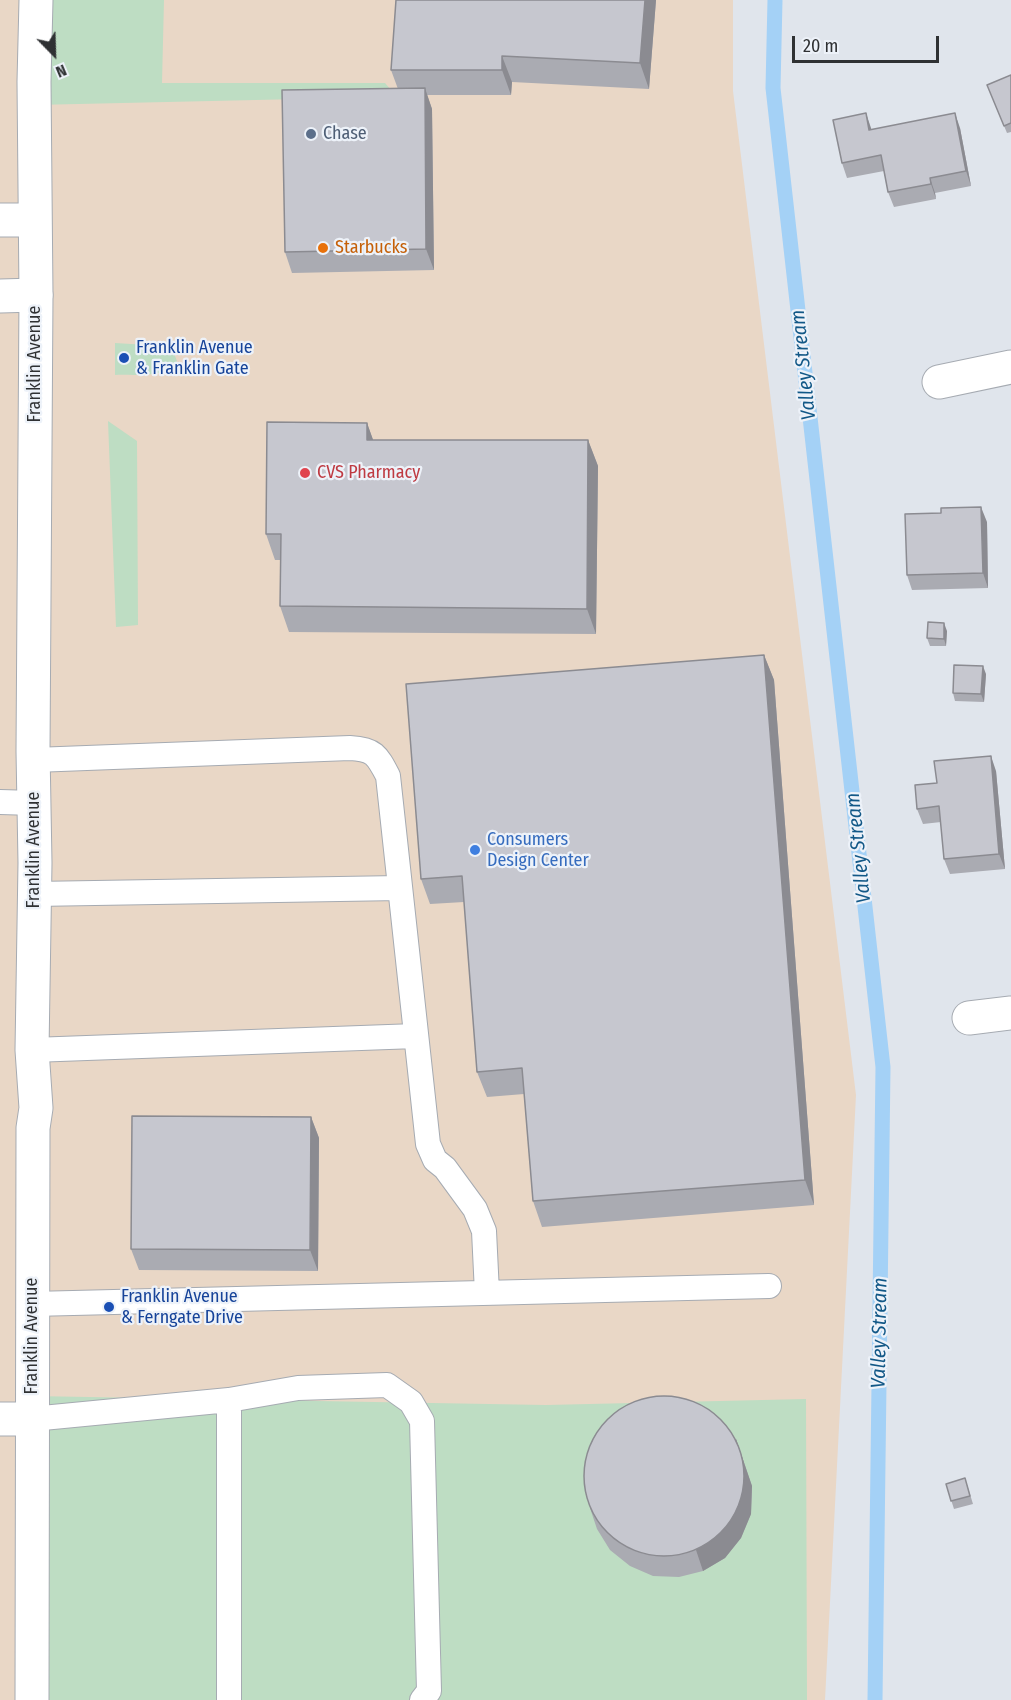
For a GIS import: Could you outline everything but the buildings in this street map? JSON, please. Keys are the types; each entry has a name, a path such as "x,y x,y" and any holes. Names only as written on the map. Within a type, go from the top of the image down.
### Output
{"main road":[{"name":"Franklin Avenue","path":"32,1700 33,1128 36,1108 33,1050 36,0"},
{"path":"0,220 34,220"},
{"path":"0,296 36,295"},
{"path":"939,382 1011,367"},
{"path":"969,1018 1011,1013"},
{"path":"0,1419 32,1419"}],"lane":[{"path":"34,760 350,748 368,749 378,758 388,776 428,1144 435,1160 445,1168 475,1209 484,1231 487,1293"},
{"path":"0,802 34,803"},
{"path":"34,894 400,888"},
{"path":"33,1050 416,1036"},
{"path":"32,1304 769,1286"},
{"path":"32,1419 229,1400 298,1388 387,1385 411,1402 422,1421 429,1691 422,1700"},
{"path":"229,1400 229,1700"}],"shaded area":[{"path":"0,0 733,0 733,91 856,1095 825,1700 0,1700"}],"green space":[{"path":"34,0 164,0 162,83 385,83 391,90 389,97 34,105"},
{"path":"115,343 164,346 173,351 177,361 173,367 158,373 115,375"},
{"path":"108,421 137,441 138,625 116,627"},
{"path":"32,1396 546,1405 806,1399 807,1700 32,1700"}],"waterway":[{"name":"Valley Stream","path":"775,0 773,88 883,1067 875,1700"}],"place":[{"name":"Chase","path":"311,134"},
{"name":"Starbucks","path":"323,248"},
{"name":"Franklin Avenue & Franklin Gate","path":"124,358"},
{"name":"CVS Pharmacy","path":"305,473"},
{"name":"Consumers Design Center","path":"475,850"},
{"name":"Franklin Avenue & Ferngate Drive","path":"109,1307"}]}
